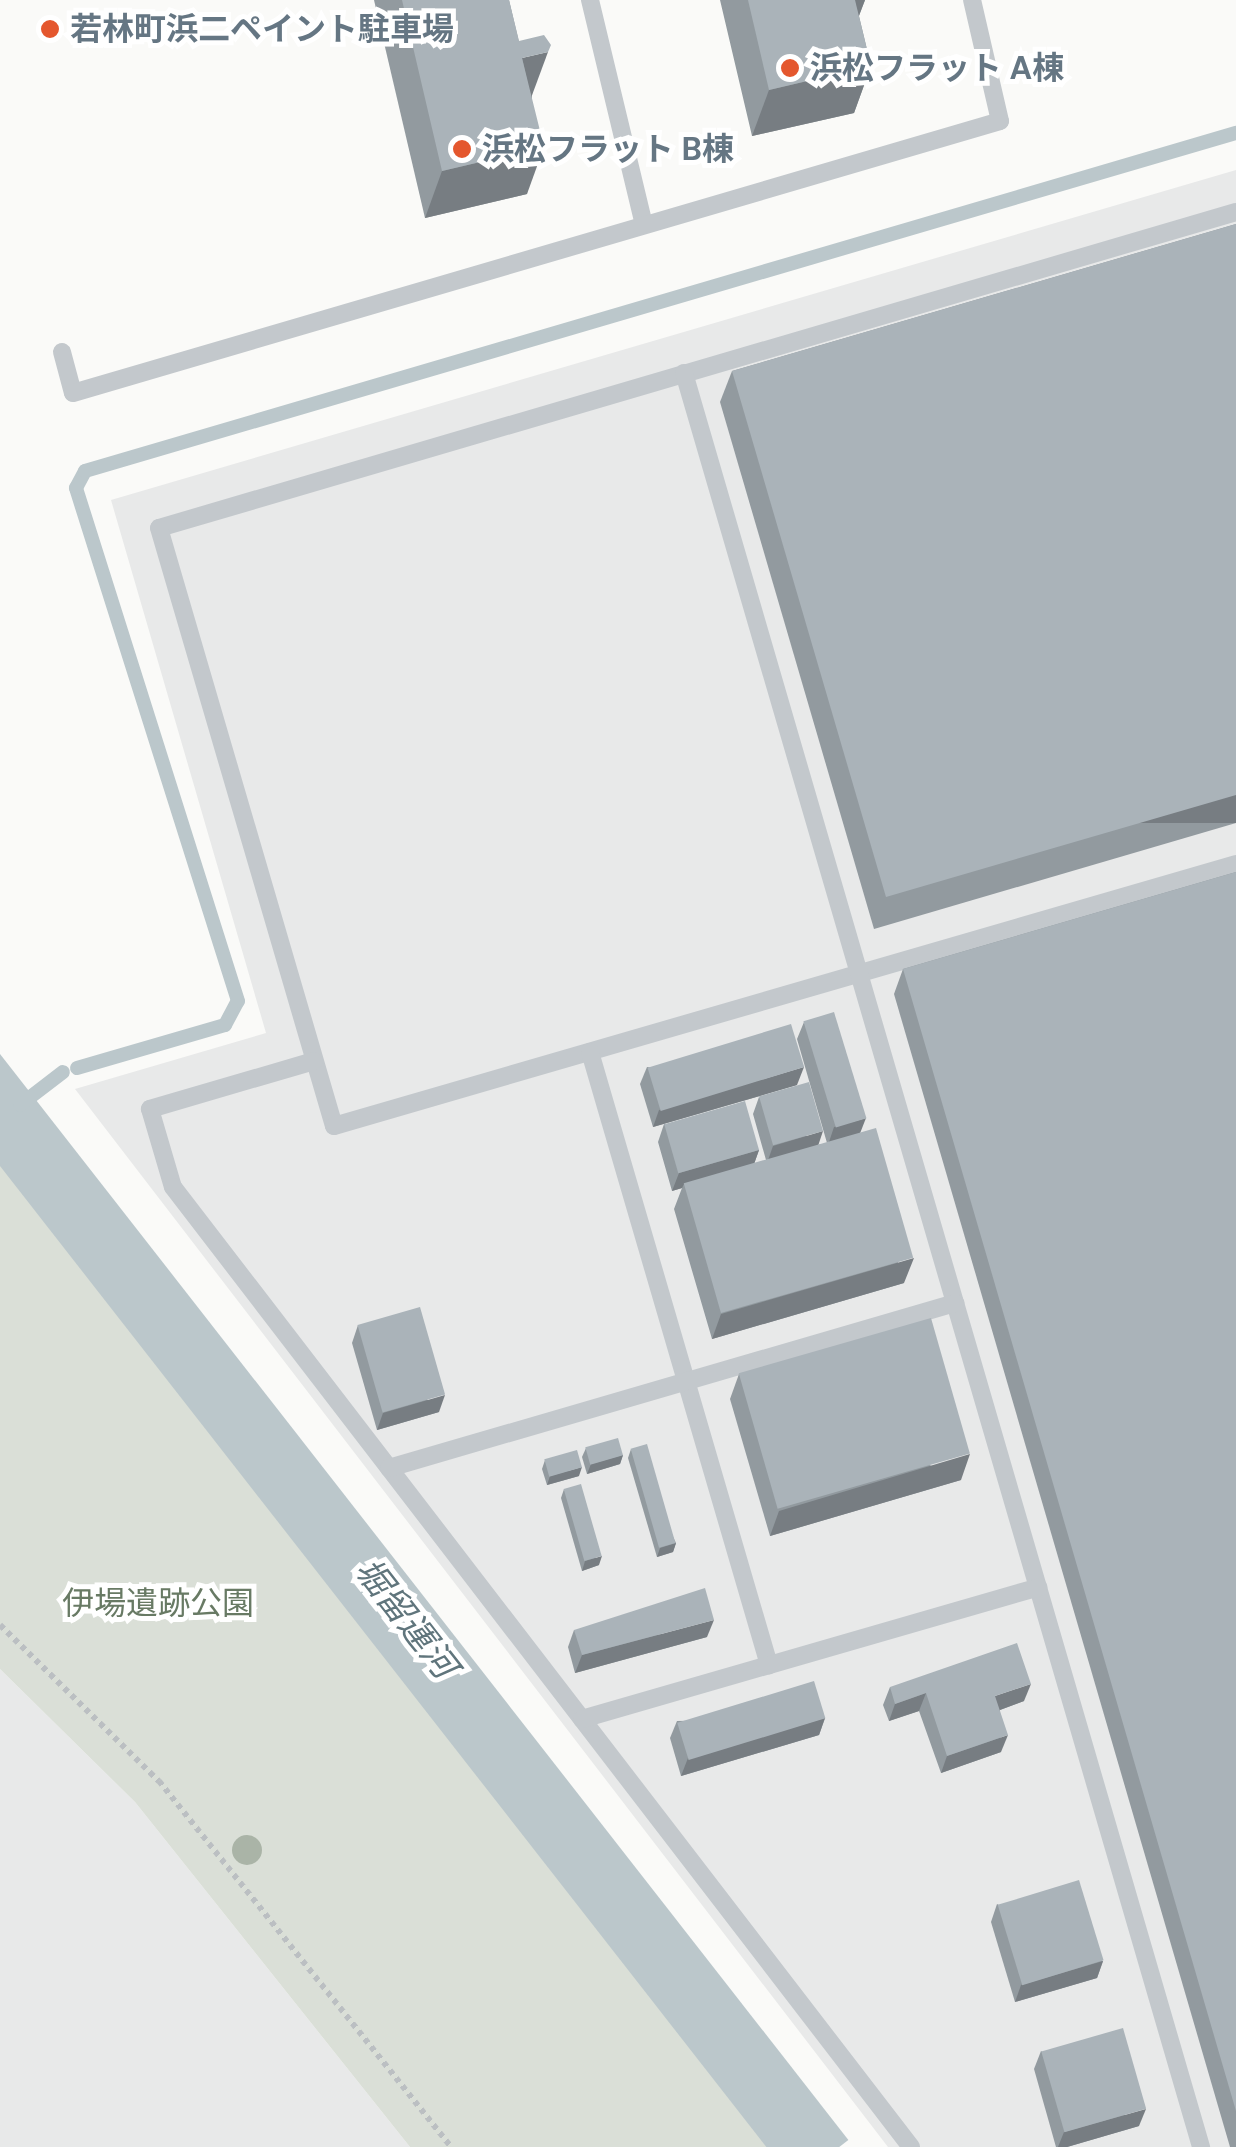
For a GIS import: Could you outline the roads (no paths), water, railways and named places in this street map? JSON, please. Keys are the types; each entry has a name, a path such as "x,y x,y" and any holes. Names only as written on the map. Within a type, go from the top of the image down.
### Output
{"lane":[{"path":"590,0 644,225"},
{"path":"62,352 74,393 1000,121 972,0"},
{"path":"1236,212 159,528 334,1126 1236,864"},
{"path":"684,374 1202,2147"},
{"path":"590,1052 769,1665"},
{"path":"314,1061 150,1109 173,1186 911,2147"},
{"path":"389,1468 955,1303"},
{"path":"582,1719 1038,1586"}],"water":[{"name":"堀留運河","path":"0,1054 848,2140 839,2147 766,2147 0,1166"}],"waterway":[{"path":"77,1068 225,1025 238,1001 76,488 85,471 1236,133"},
{"path":"20,1105 63,1072"}],"place":[{"name":"若林町浜二ペイント駐車場","path":"50,29"},
{"name":"浜松フラット A棟","path":"790,68"},
{"name":"浜松フラット B棟","path":"462,149"}],"park label":[{"name":"伊場遺跡公園","path":"158,1603"}]}
